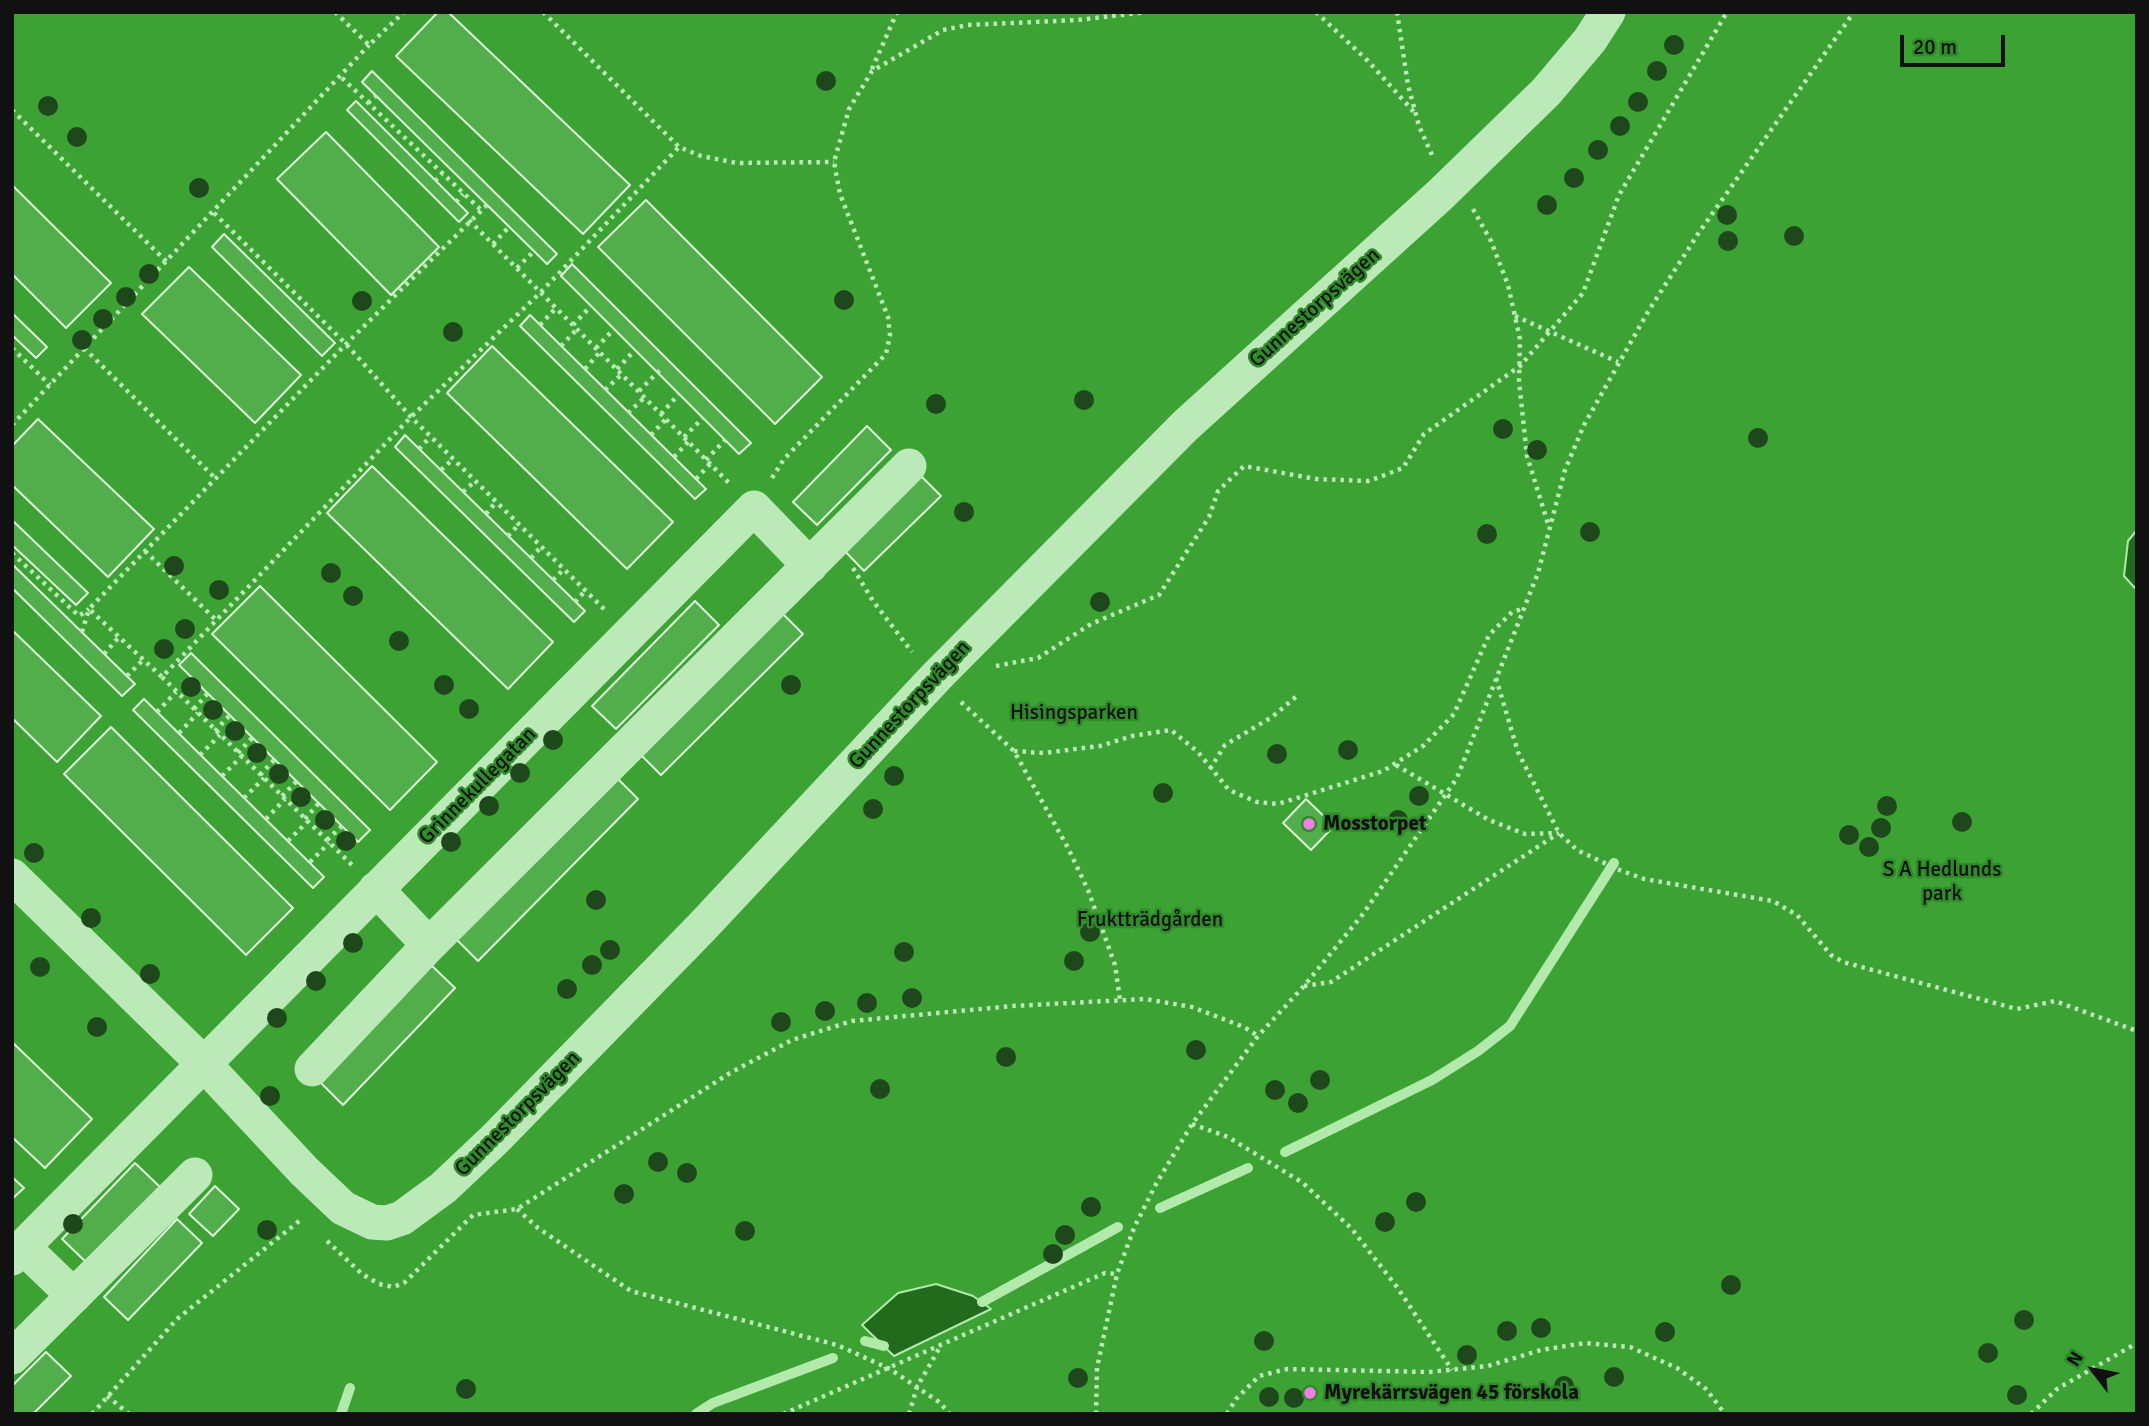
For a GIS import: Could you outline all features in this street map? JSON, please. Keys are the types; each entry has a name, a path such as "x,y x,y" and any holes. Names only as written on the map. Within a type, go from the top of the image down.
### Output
{"street":[{"name":"Gunnestorpsvägen","path":"205,1065 304,1171 343,1208 372,1222 387,1223 417,1209 514,1120 702,927 936,677 1106,503 1185,426 1440,195 1546,92 1590,40 1608,12"},
{"path":"312,1069 429,945 909,466"},
{"path":"754,508 821,555"},
{"name":"Grinnekullegatan","path":"18,1253 754,508"},
{"path":"12,876 205,1065"},
{"path":"376,889 429,945"},
{"path":"12,1357 195,1175"},
{"path":"18,1253 74,1296"}],"path":[{"path":"335,12 369,46"},
{"path":"12,425 404,12"},
{"path":"543,12 679,147 701,156 737,163 834,162"},
{"path":"469,220 754,508 784,458 886,354 890,335 888,317 840,194 834,162 849,109 872,71 897,12"},
{"path":"872,71 943,30 1147,12"},
{"path":"1317,12 1415,113"},
{"path":"1397,12 1415,113 1436,163"},
{"path":"985,667 1017,664 1038,658 1091,624 1159,595 1209,517 1218,491 1244,466 1315,479 1369,481 1403,468 1424,434 1520,366 1583,293 1619,195 1727,12"},
{"path":"1096,1414 1097,1368 1117,1274 1150,1195 1192,1124 1258,1036 1304,986 1363,914 1457,778 1538,573 1565,470 1584,425 1618,362 1698,234 1854,12"},
{"path":"342,78 480,209"},
{"path":"368,103 376,96"},
{"path":"12,110 167,262"},
{"path":"373,119 378,113"},
{"path":"391,124 398,118"},
{"path":"394,140 400,133"},
{"path":"415,147 421,140"},
{"path":"162,677 411,417 541,292 679,147"},
{"path":"415,160 421,153"},
{"path":"435,181 444,163"},
{"path":"456,202 467,186"},
{"path":"14,551 19,560 38,573 42,581 61,595 65,603 79,616 89,609 346,344 486,205"},
{"path":"1472,207 1491,241 1508,285 1520,339 1527,456 1550,528"},
{"path":"214,212 346,344 430,437 629,634"},
{"path":"493,244 509,227"},
{"path":"517,268 534,251"},
{"path":"561,346 591,306"},
{"path":"540,325 556,307"},
{"path":"1514,315 1618,362"},
{"path":"585,369 614,329"},
{"path":"18,354 25,347"},
{"path":"12,348 50,385"},
{"path":"85,348 216,479"},
{"path":"605,390 635,351"},
{"path":"639,391 660,370"},
{"path":"662,414 679,394"},
{"path":"628,413 645,397"},
{"path":"674,457 703,418"},
{"path":"651,435 666,419"},
{"path":"419,449 430,437"},
{"path":"696,480 725,440"},
{"path":"441,470 453,459"},
{"path":"463,492 475,481"},
{"path":"486,514 496,502"},
{"path":"508,536 519,524"},
{"path":"531,558 541,547"},
{"path":"145,551 216,620"},
{"path":"821,555 859,573 873,601 917,658"},
{"path":"14,565 19,560"},
{"path":"553,580 564,569"},
{"path":"37,588 42,581"},
{"path":"575,602 585,591"},
{"path":"59,609 65,603"},
{"path":"82,632 89,609"},
{"path":"89,609 162,677 376,889"},
{"path":"1014,751 1043,753 1100,746 1132,736 1171,730 1181,736 1229,790 1269,804 1351,781 1395,765 1423,746 1454,714 1489,635 1512,612 1523,609"},
{"path":"104,654 119,637"},
{"path":"127,676 143,660"},
{"path":"1496,678 1518,752 1559,833 1577,850 1617,869 1644,878 1758,896 1776,902 1800,919 1835,958 2017,1009 2055,1001 2098,1014 2137,1031"},
{"path":"157,712 176,692"},
{"path":"178,733 208,693"},
{"path":"1210,769 1225,745 1272,717 1297,696"},
{"path":"957,698 1014,751 1088,890 1115,965 1120,1000"},
{"path":"200,755 230,715"},
{"path":"222,776 253,737"},
{"path":"244,798 275,759"},
{"path":"1395,765 1489,820 1525,834 1559,833"},
{"path":"266,819 297,781"},
{"path":"288,841 319,803"},
{"path":"310,862 342,826"},
{"path":"1304,986 1331,982 1559,833"},
{"path":"473,1215 517,1209 730,1073 792,1040 852,1021 1013,1006 1144,999 1192,1007 1244,1027 1258,1036"},
{"path":"1192,1124 1228,1137 1304,1183 1351,1228 1396,1287 1452,1370"},
{"path":"517,1209 538,1228 637,1293 837,1345 890,1369 950,1414"},
{"path":"92,1414 177,1319 303,1218"},
{"path":"783,1414 1105,1273 1117,1274"},
{"path":"1227,1414 1236,1399 1259,1376 1287,1369 1429,1372 1452,1370 1488,1366 1541,1350 1585,1343 1630,1347 1677,1368 1706,1389 1725,1414"},
{"path":"2031,1414 2057,1389 2137,1343"},
{"path":"909,1414 917,1387 940,1346"},
{"path":"107,1396 129,1414"},
{"path":"803,1414 808,1404"}],"green space":[{"name":"Hisingsparken","path":"12,12 2137,12 2137,1414 12,1414"}],"shaded area":[{"path":"2137,530 2135,588 2124,576 2128,541"},
{"path":"936,1284 973,1296 991,1309 894,1356 862,1325 898,1293"}],"building":[{"path":"438,12 448,12 630,185 583,234 396,56"},
{"path":"372,71 557,254 547,264 362,82"},
{"path":"356,101 468,213 459,222 347,110"},
{"path":"326,132 439,247 391,295 277,179"},
{"path":"12,185 111,283 66,328 12,274"},
{"path":"646,200 822,377 775,424 598,247"},
{"path":"224,234 335,343 322,356 212,247"},
{"path":"572,264 751,443 739,454 561,276"},
{"path":"189,267 301,375 255,423 142,314"},
{"path":"12,313 47,347 36,358 12,335"},
{"path":"530,315 706,489 695,499 520,326"},
{"path":"492,346 673,522 627,569 447,393"},
{"path":"38,419 154,529 108,577 12,485 12,446"},
{"path":"867,426 891,450 817,525 793,502"},
{"path":"405,435 585,611 574,622 395,447"},
{"path":"372,466 553,642 508,689 327,513"},
{"path":"917,472 941,496 864,571 841,547"},
{"path":"12,520 88,593 76,605 12,545"},
{"path":"12,564 135,684 122,696 12,588"},
{"path":"260,586 437,762 390,810 212,634"},
{"path":"695,601 719,625 616,729 592,706"},
{"path":"781,612 803,634 661,775 639,753"},
{"path":"12,630 101,716 57,762 12,718"},
{"path":"191,653 370,830 358,842 179,665"},
{"path":"144,699 324,877 313,888 133,710"},
{"path":"111,727 293,908 246,955 64,774"},
{"path":"616,777 638,799 478,961 456,939"},
{"name":"Mosstorpet","path":"1306,799 1334,826 1311,850 1283,823"},
{"path":"429,963 455,988 343,1105 317,1079"},
{"path":"12,1042 92,1119 45,1168 12,1137"},
{"path":"135,1163 160,1187 87,1263 62,1239"},
{"path":"12,1177 24,1188 12,1199"},
{"path":"215,1186 239,1209 213,1236 189,1214"},
{"path":"177,1219 202,1243 128,1320 104,1297"},
{"path":"46,1352 71,1376 33,1414 12,1414 12,1386"}],"waterway":[{"path":"1285,1152 1432,1080 1478,1051 1510,1026 1614,863"},
{"path":"1160,1208 1248,1168"},
{"path":"982,1302 1118,1227"},
{"path":"865,1341 884,1346"},
{"path":"696,1414 713,1403 833,1358"},
{"path":"341,1414 350,1388"}],"place":[{"name":"Mosstorpet","path":"1309,824"},
{"name":"Myrekärrsvägen 45 förskola","path":"1310,1393"}],"park label":[{"name":"S A Hedlunds park","path":"1942,882"},
{"name":"Fruktträdgården","path":"1150,920"}]}
